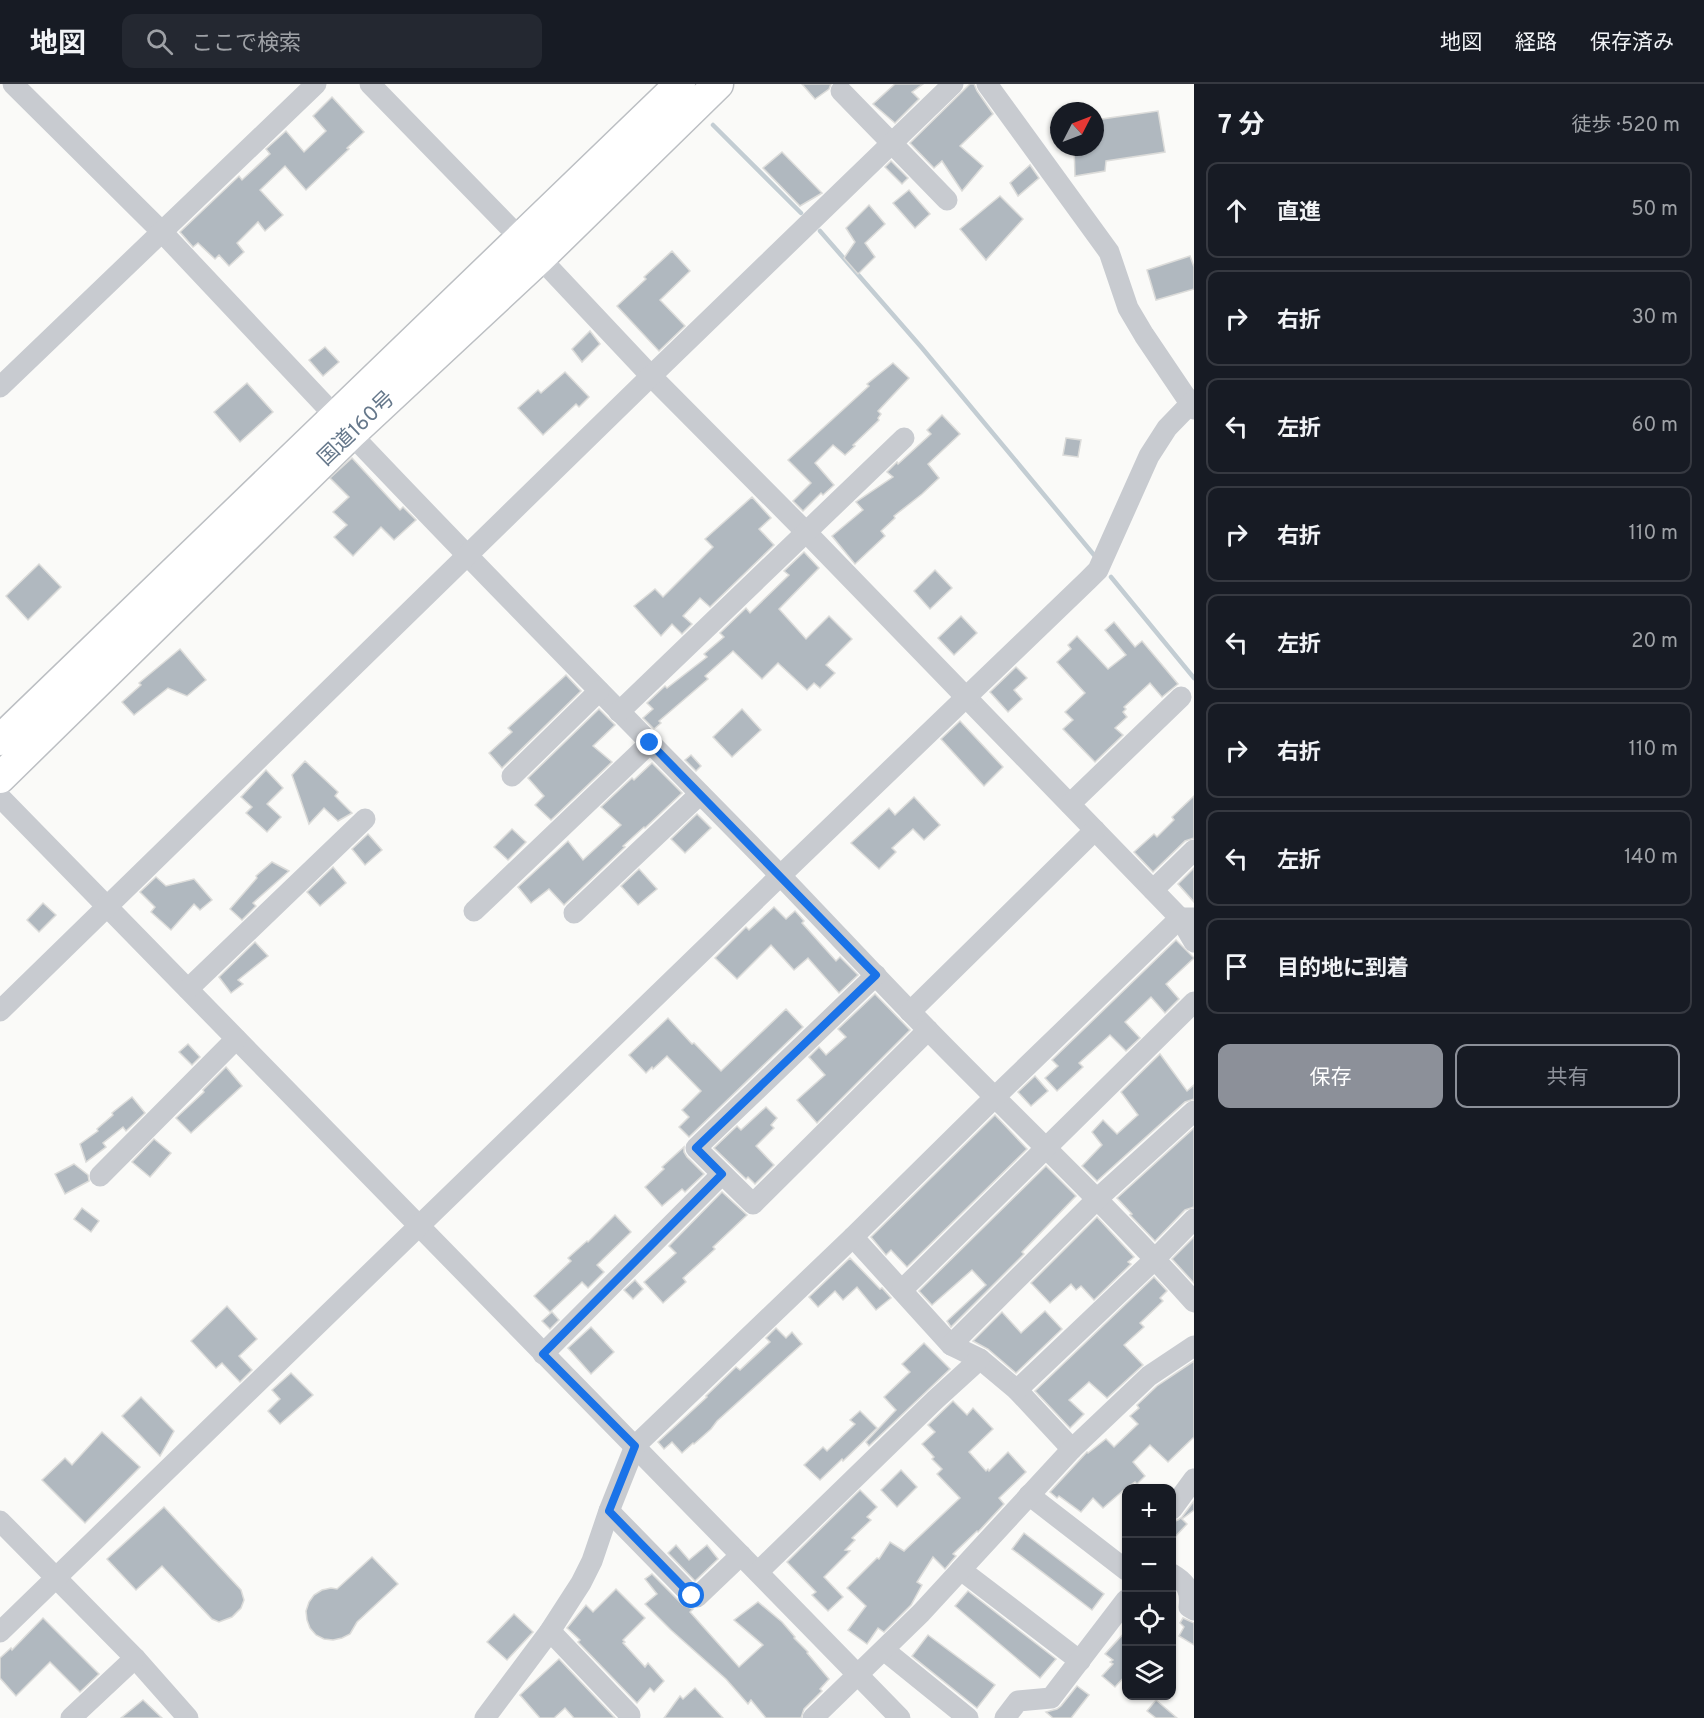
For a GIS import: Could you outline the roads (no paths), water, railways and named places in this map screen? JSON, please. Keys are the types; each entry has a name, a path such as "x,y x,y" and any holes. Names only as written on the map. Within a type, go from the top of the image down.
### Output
{"highway":[{"name":"国道160号","path":"530,248 680,84"},
{"name":"国道160号","path":"0,740 343,426 530,248 718,84"},
{"name":"国道160号","path":"0,778 343,426"}],"street":[{"path":"13,84 162,232 467,556 910,1012 1045,1149 1098,1199 1194,1302"},
{"path":"0,387 316,84"},
{"path":"370,84 651,376 806,532 1153,890 1187,918 1194,942"},
{"path":"0,1011 953,84"},
{"path":"0,1632 1098,570 1149,456 1167,428 1193,404 1128,308 1109,252 987,84"},
{"path":"841,91 947,201"},
{"path":"619,712 904,438"},
{"path":"512,776 599,691"},
{"path":"1070,804 1181,697"},
{"path":"474,911 650,743"},
{"path":"574,913 700,794"},
{"path":"0,797 900,1718"},
{"path":"188,989 365,819"},
{"path":"910,1012 1095,830"},
{"path":"1153,890 1194,850"},
{"path":"485,1718 550,1631 581,1583 592,1561 635,1446 853,1238 995,1097 1187,918"},
{"path":"876,975 696,1148 753,1204 928,1030"},
{"path":"902,1290 1194,1002"},
{"path":"100,1176 236,1039"},
{"path":"951,1345 1098,1199 1194,1111"},
{"path":"543,1354 722,1174"},
{"path":"1017,1390 1194,1219"},
{"path":"853,1238 951,1345 980,1359 1017,1390 1072,1449"},
{"path":"813,1718 884,1650 1072,1449 1149,1376 1194,1346"},
{"path":"758,1572 980,1359"},
{"path":"1176,1504 1194,1479"},
{"path":"1029,1495 1122,1567"},
{"path":"609,1511 692,1596 697,1597 741,1555"},
{"path":"0,1521 135,1658 188,1718"},
{"path":"961,1570 1080,1661"},
{"path":"1183,1576 1190,1597 1189,1607 1194,1610"},
{"path":"1005,1718 1018,1701 1052,1698 1122,1605"},
{"path":"550,1631 630,1715"},
{"path":"884,1650 968,1718"},
{"path":"71,1718 135,1658"}],"waterway":[{"path":"713,125 801,213"},
{"path":"820,231 922,348 1094,555"},
{"path":"1111,577 1194,678"}]}
